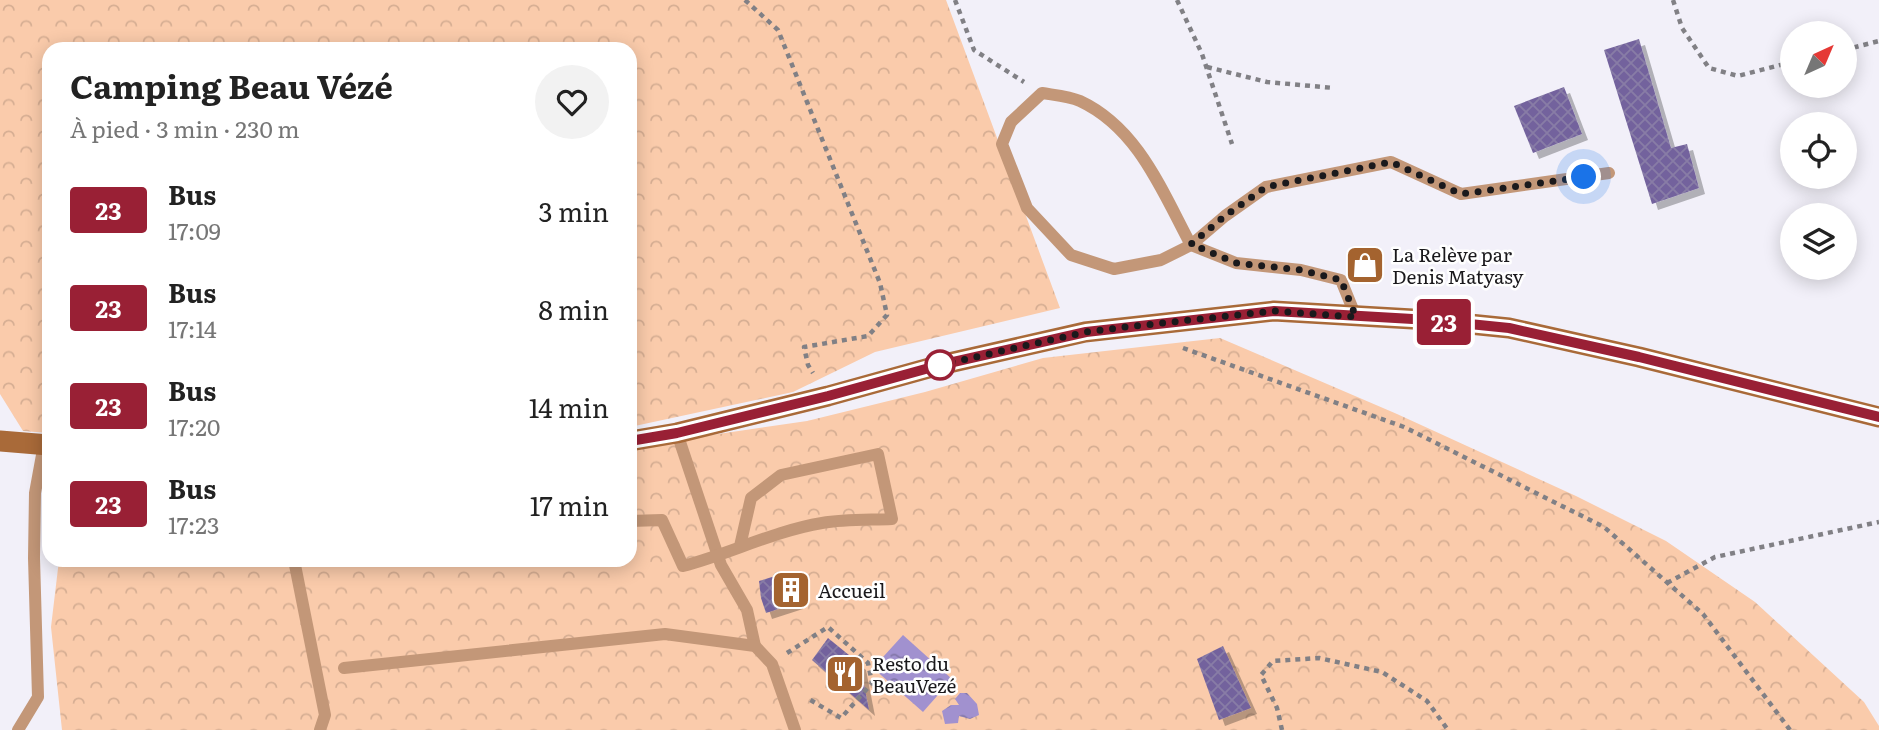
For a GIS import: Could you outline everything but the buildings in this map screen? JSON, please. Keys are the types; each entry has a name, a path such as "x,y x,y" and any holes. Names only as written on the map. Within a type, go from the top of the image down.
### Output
{"main road":[{"path":"637,440 677,433 940,365 1086,332 1274,311 1430,320 1509,328 1639,357 1879,417"},
{"path":"0,441 42,444"}],"lane":[{"path":"1356,317 1341,280 1301,270 1236,263 1191,244 1146,160 1116,124 1078,100 1042,93 1011,122 1002,144 1027,208 1071,255 1114,269 1161,260 1191,244 1266,187 1391,162 1461,194 1609,173"},
{"path":"677,433 718,557 747,610 755,646 772,663 796,730"},
{"path":"637,521 662,520 683,566 821,523 892,519 878,454 780,475 751,498 740,546"},
{"path":"19,730 38,697 35,493 42,464"},
{"path":"295,567 325,715 320,730"},
{"path":"344,668 665,635 755,646"}],"path":[{"path":"745,0 778,30 880,283 887,314 869,336 804,347 808,365 828,396"},
{"path":"955,0 974,50 1042,93"},
{"path":"1177,0 1207,67 1232,144"},
{"path":"1673,0 1682,29 1709,68 1738,75 1780,65"},
{"path":"1857,47 1879,41"},
{"path":"1207,67 1267,82 1334,88"},
{"path":"1176,345 1404,427 1604,527 1703,614 1790,730"},
{"path":"1667,583 1715,557 1879,522"},
{"path":"772,663 828,627 868,663 872,683 841,718"},
{"path":"1282,730 1277,708 1261,675 1273,661 1318,658 1382,672 1427,701 1448,730"}],"green space":[{"path":"0,0 946,0 1060,308 875,352 793,392 637,425 637,42 42,42 42,432 23,431 0,394"},
{"path":"1220,338 1397,414 1576,496 1666,541 1755,602 1864,702 1879,730 62,730 51,627 58,567 637,567 637,446 807,421 925,392 1043,358"}],"water":[{"path":"903,635 952,679 923,712 873,668"},
{"path":"960,693 967,693 977,704 979,715 970,719 959,716 958,723 945,724 942,711 951,705 959,705 955,699"}],"bus line":[{"name":"23","path":"637,440 677,433 940,365 1086,332 1274,311 1430,320 1509,328 1639,357 1879,417"}],"place":[{"name":"La Relève par Denis Matyasy","path":"1365,265"},
{"name":"Accueil","path":"791,590"},
{"name":"Resto du BeauVezé","path":"845,674"}],"route":[{"path":"940,365 1086,332 1126,327 1274,311 1356,317 1341,280 1301,270 1236,263 1191,244 1266,187 1391,162 1461,194 1584,177"}]}
